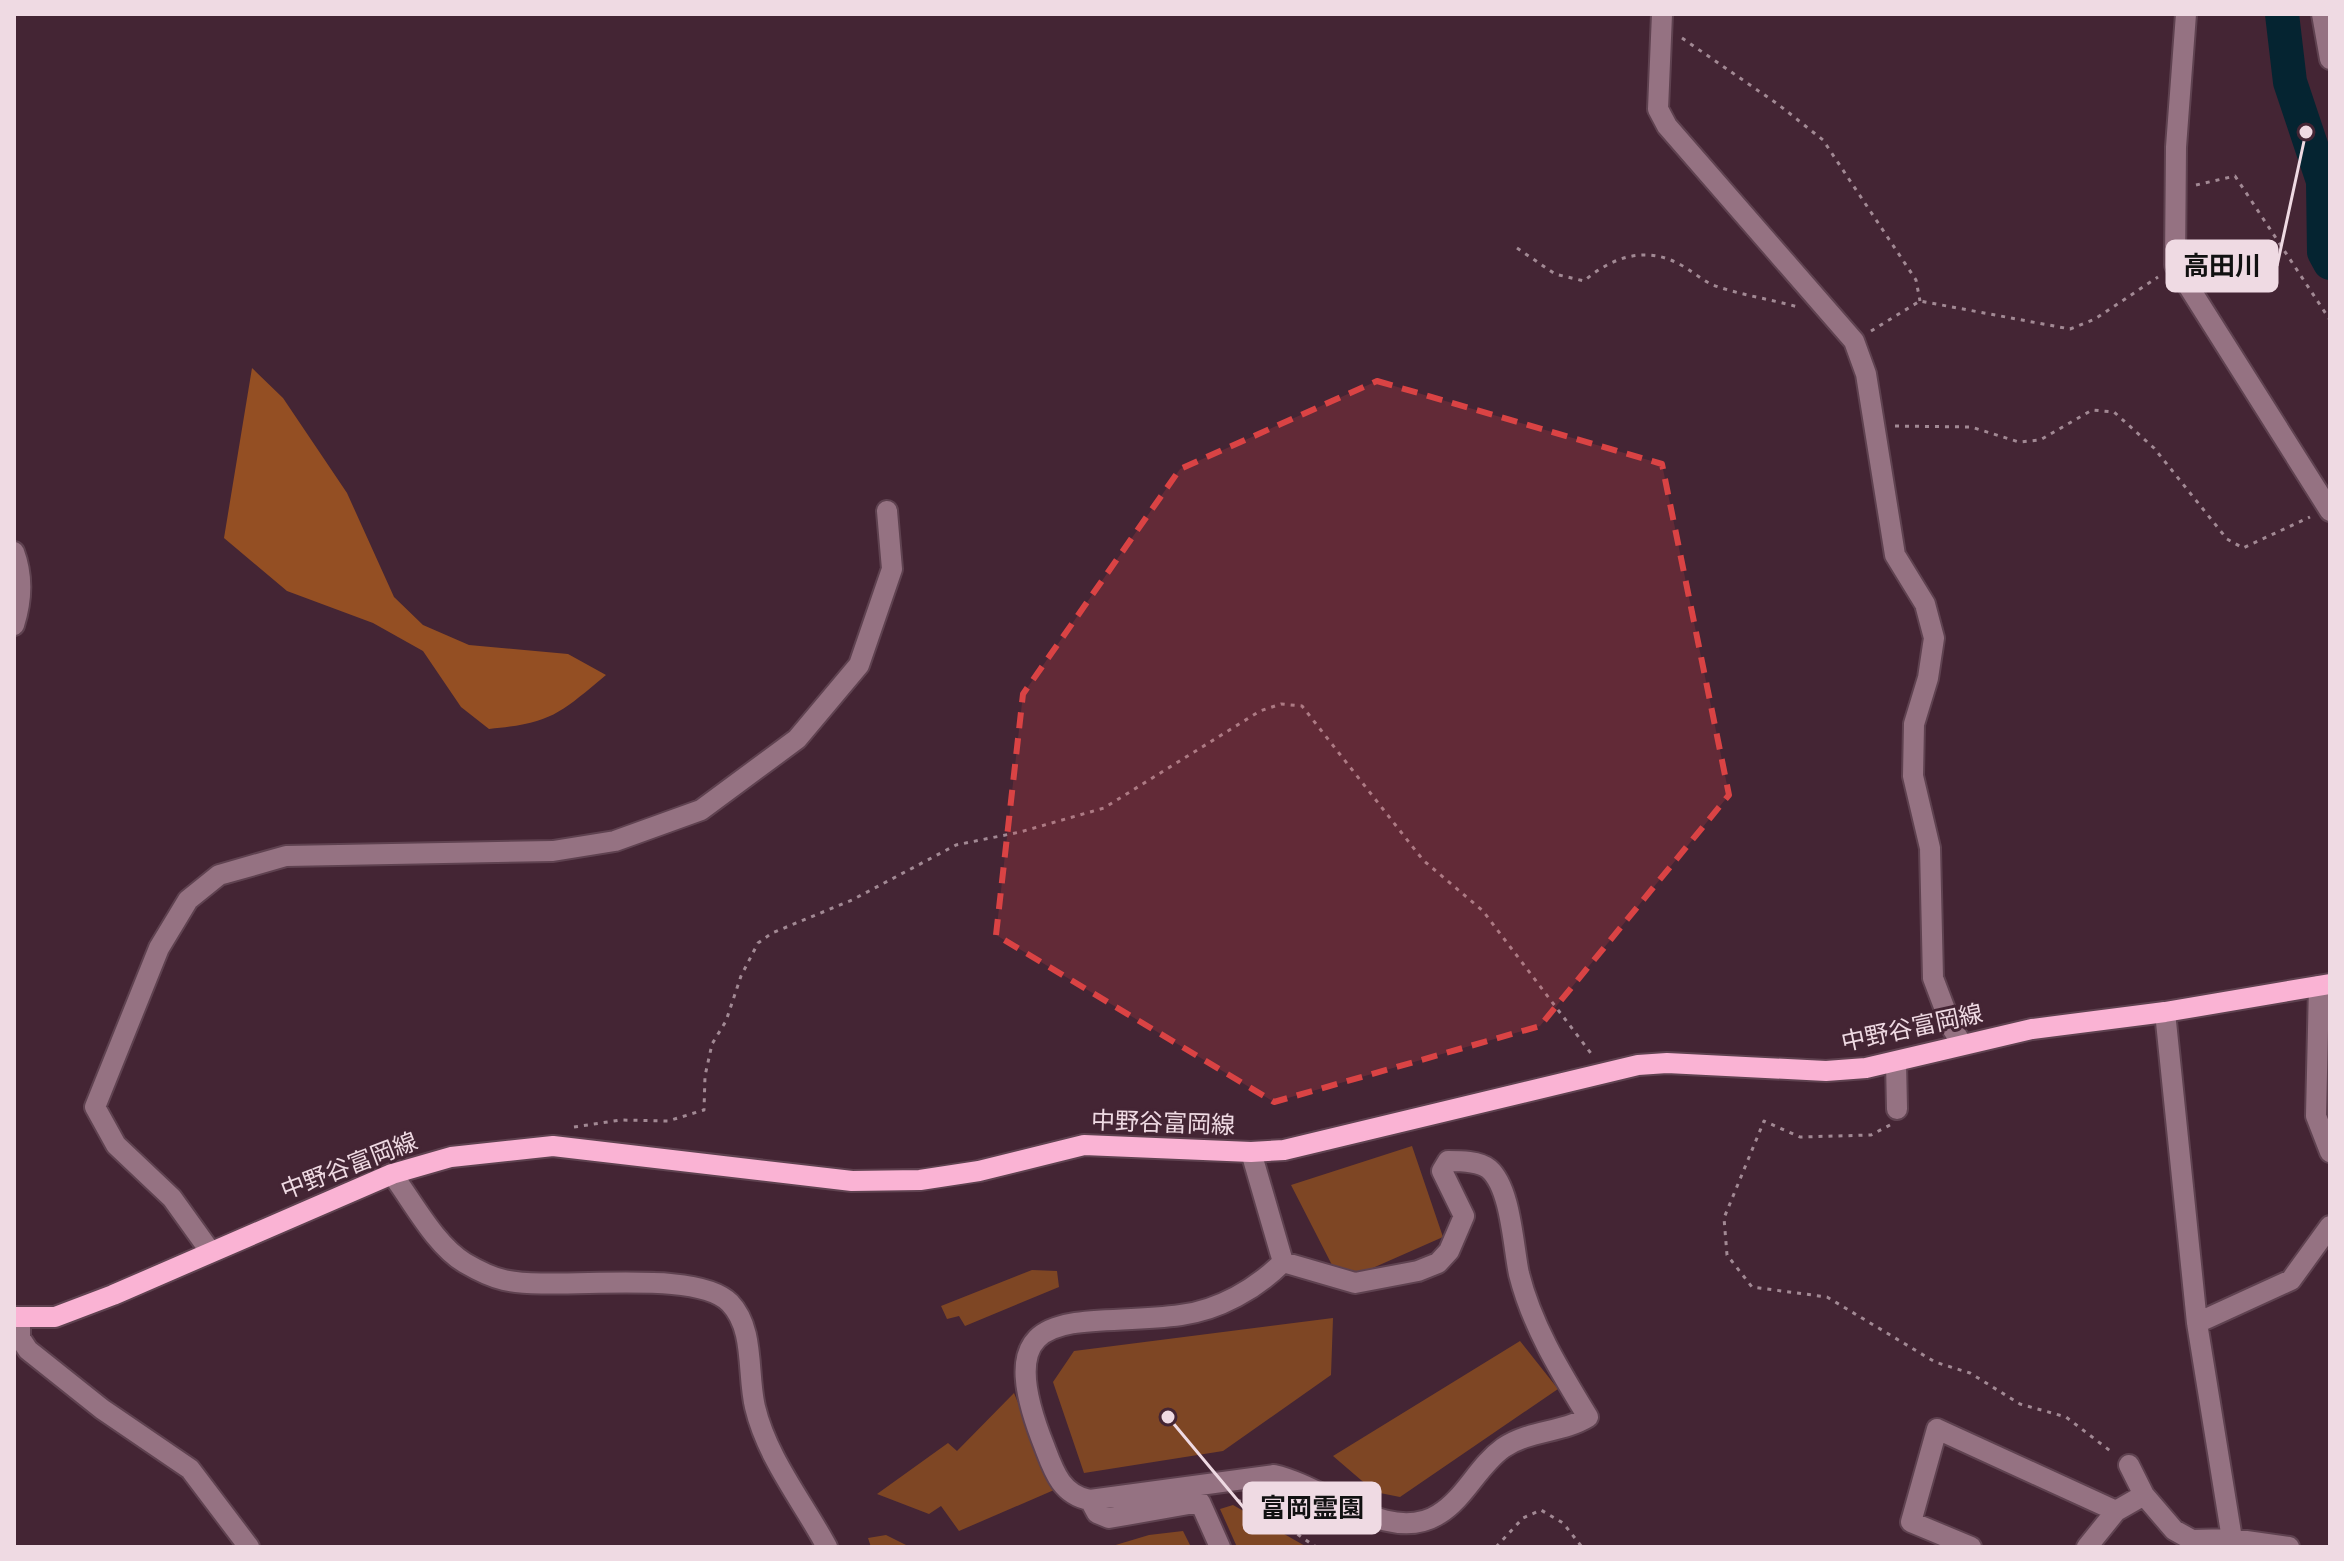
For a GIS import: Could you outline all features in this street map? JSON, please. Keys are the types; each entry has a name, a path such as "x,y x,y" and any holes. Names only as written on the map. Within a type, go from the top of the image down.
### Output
{"main road":[{"name":"中野谷富岡線","path":"17,1318 55,1317 113,1295 392,1174 451,1157 553,1146 852,1181 920,1180 979,1171 1084,1145 1251,1152 1284,1150 1606,1072 1667,1063 1826,1071 1896,1062 2032,1029 2165,1012 2324,985"}],"street":[{"path":"2186,14 2175,265 2329,510"},
{"path":"2322,14 2328,53"},
{"path":"1662,19 1658,109 1667,126 1854,341 1866,374 1895,555 1925,604 1934,638 1928,678 1914,724 1913,776 1930,848 1933,978 1952,1028 1962,1044"},
{"path":"2328,53 2330,23"},
{"path":"210,1251 172,1198 116,1145 95,1107 159,948 188,900 219,875 286,856 553,851 615,841 701,810 797,739 833,700 859,665 892,569 887,511"},
{"path":"14,552 19,565 21,603 14,625"},
{"path":"2324,985 2316,1116 2330,1152"},
{"path":"2165,1012 2197,1323 2232,1539"},
{"path":"1896,1062 1897,1109"},
{"path":"1251,1152 1283,1262"},
{"path":"1455,1161 1489,1169 1504,1195 1519,1276 1534,1321 1588,1417 1517,1440 1501,1450 1447,1508 1413,1525 1381,1520 1291,1479 1274,1475 1090,1500 1066,1490 1055,1474 1026,1387 1029,1350 1048,1332 1071,1321 1185,1315 1215,1305 1257,1284 1283,1262 1355,1283 1418,1271 1438,1263 1457,1239 1464,1216 1445,1180 1443,1166 1455,1161"},
{"path":"392,1174 452,1253 491,1277 525,1282 694,1285 722,1296 732,1304 745,1333 755,1407 767,1441 827,1547"},
{"path":"2197,1323 2291,1280 2330,1226"},
{"path":"17,1318 20,1338 28,1350 102,1409 190,1469 249,1547"},
{"path":"1971,1547 1911,1522 1937,1429 2116,1511"},
{"path":"2129,1465 2144,1495 2174,1530 2192,1540 2232,1539 2289,1547"},
{"path":"2087,1547 2116,1511 2144,1495"},
{"path":"1090,1500 1097,1513 1109,1518 1200,1502 1220,1547"}],"path":[{"path":"1662,19 1823,140 1916,280 1920,301"},
{"path":"2176,189 2235,176 2330,320"},
{"path":"1517,248 1555,274 1584,281 1606,262 1622,257 1657,255 1679,263 1711,284 1808,309 1822,306"},
{"path":"1854,341 1920,301 2070,329 2095,319 2175,265"},
{"path":"1875,427 1971,427 2019,442 2040,440 2092,410 2114,412 2154,448 2227,539 2243,548 2329,510"},
{"path":"553,1146 562,1130 621,1120 668,1121 704,1110 705,1076 712,1044 726,1021 741,976 758,943 772,933 852,900 956,845 1033,829 1104,808 1260,711 1281,704 1302,706 1423,860 1483,911 1606,1072"},
{"path":"1897,1109 1886,1130 1871,1135 1800,1137 1764,1121 1724,1218 1727,1255 1752,1287 1827,1297 1935,1362 1970,1373 2020,1404 2066,1417 2129,1465"},
{"path":"1200,1502 1229,1498 1245,1502 1316,1547"},
{"path":"1496,1547 1523,1518 1541,1510 1563,1523 1582,1547"}],"highlighted area":[{"path":"1377,381 1662,464 1729,795 1540,1026 1274,1102 996,935 1023,694 1180,469"}],"shaded area":[{"path":"252,368 283,398 347,493 394,597 423,625 469,645 568,654 606,675 565,708 541,720 489,729 461,707 423,651 373,623 287,591 224,538"},
{"path":"1412,1146 1443,1237 1359,1274 1332,1265 1291,1185"},
{"path":"1032,1270 1057,1271 1059,1287 965,1326 959,1316 947,1319 941,1306"},
{"path":"1333,1318 1331,1375 1223,1451 1084,1473 1053,1382 1074,1351"},
{"path":"1520,1341 1558,1389 1400,1497 1375,1492 1333,1456"},
{"path":"1014,1393 1054,1490 959,1531 941,1506 929,1514 877,1494 948,1443 957,1451"},
{"path":"1233,1505 1307,1547 1237,1547 1220,1509"},
{"path":"1183,1531 1191,1547 1109,1547 1149,1535"},
{"path":"886,1535 910,1547 871,1547 868,1538"}],"waterway":[{"path":"2282,14 2290,82 2323,181 2324,252 2330,263"}],"place":[{"name":"高田川","path":"2306,132"},
{"name":"富岡霊園","path":"1168,1417"}]}
